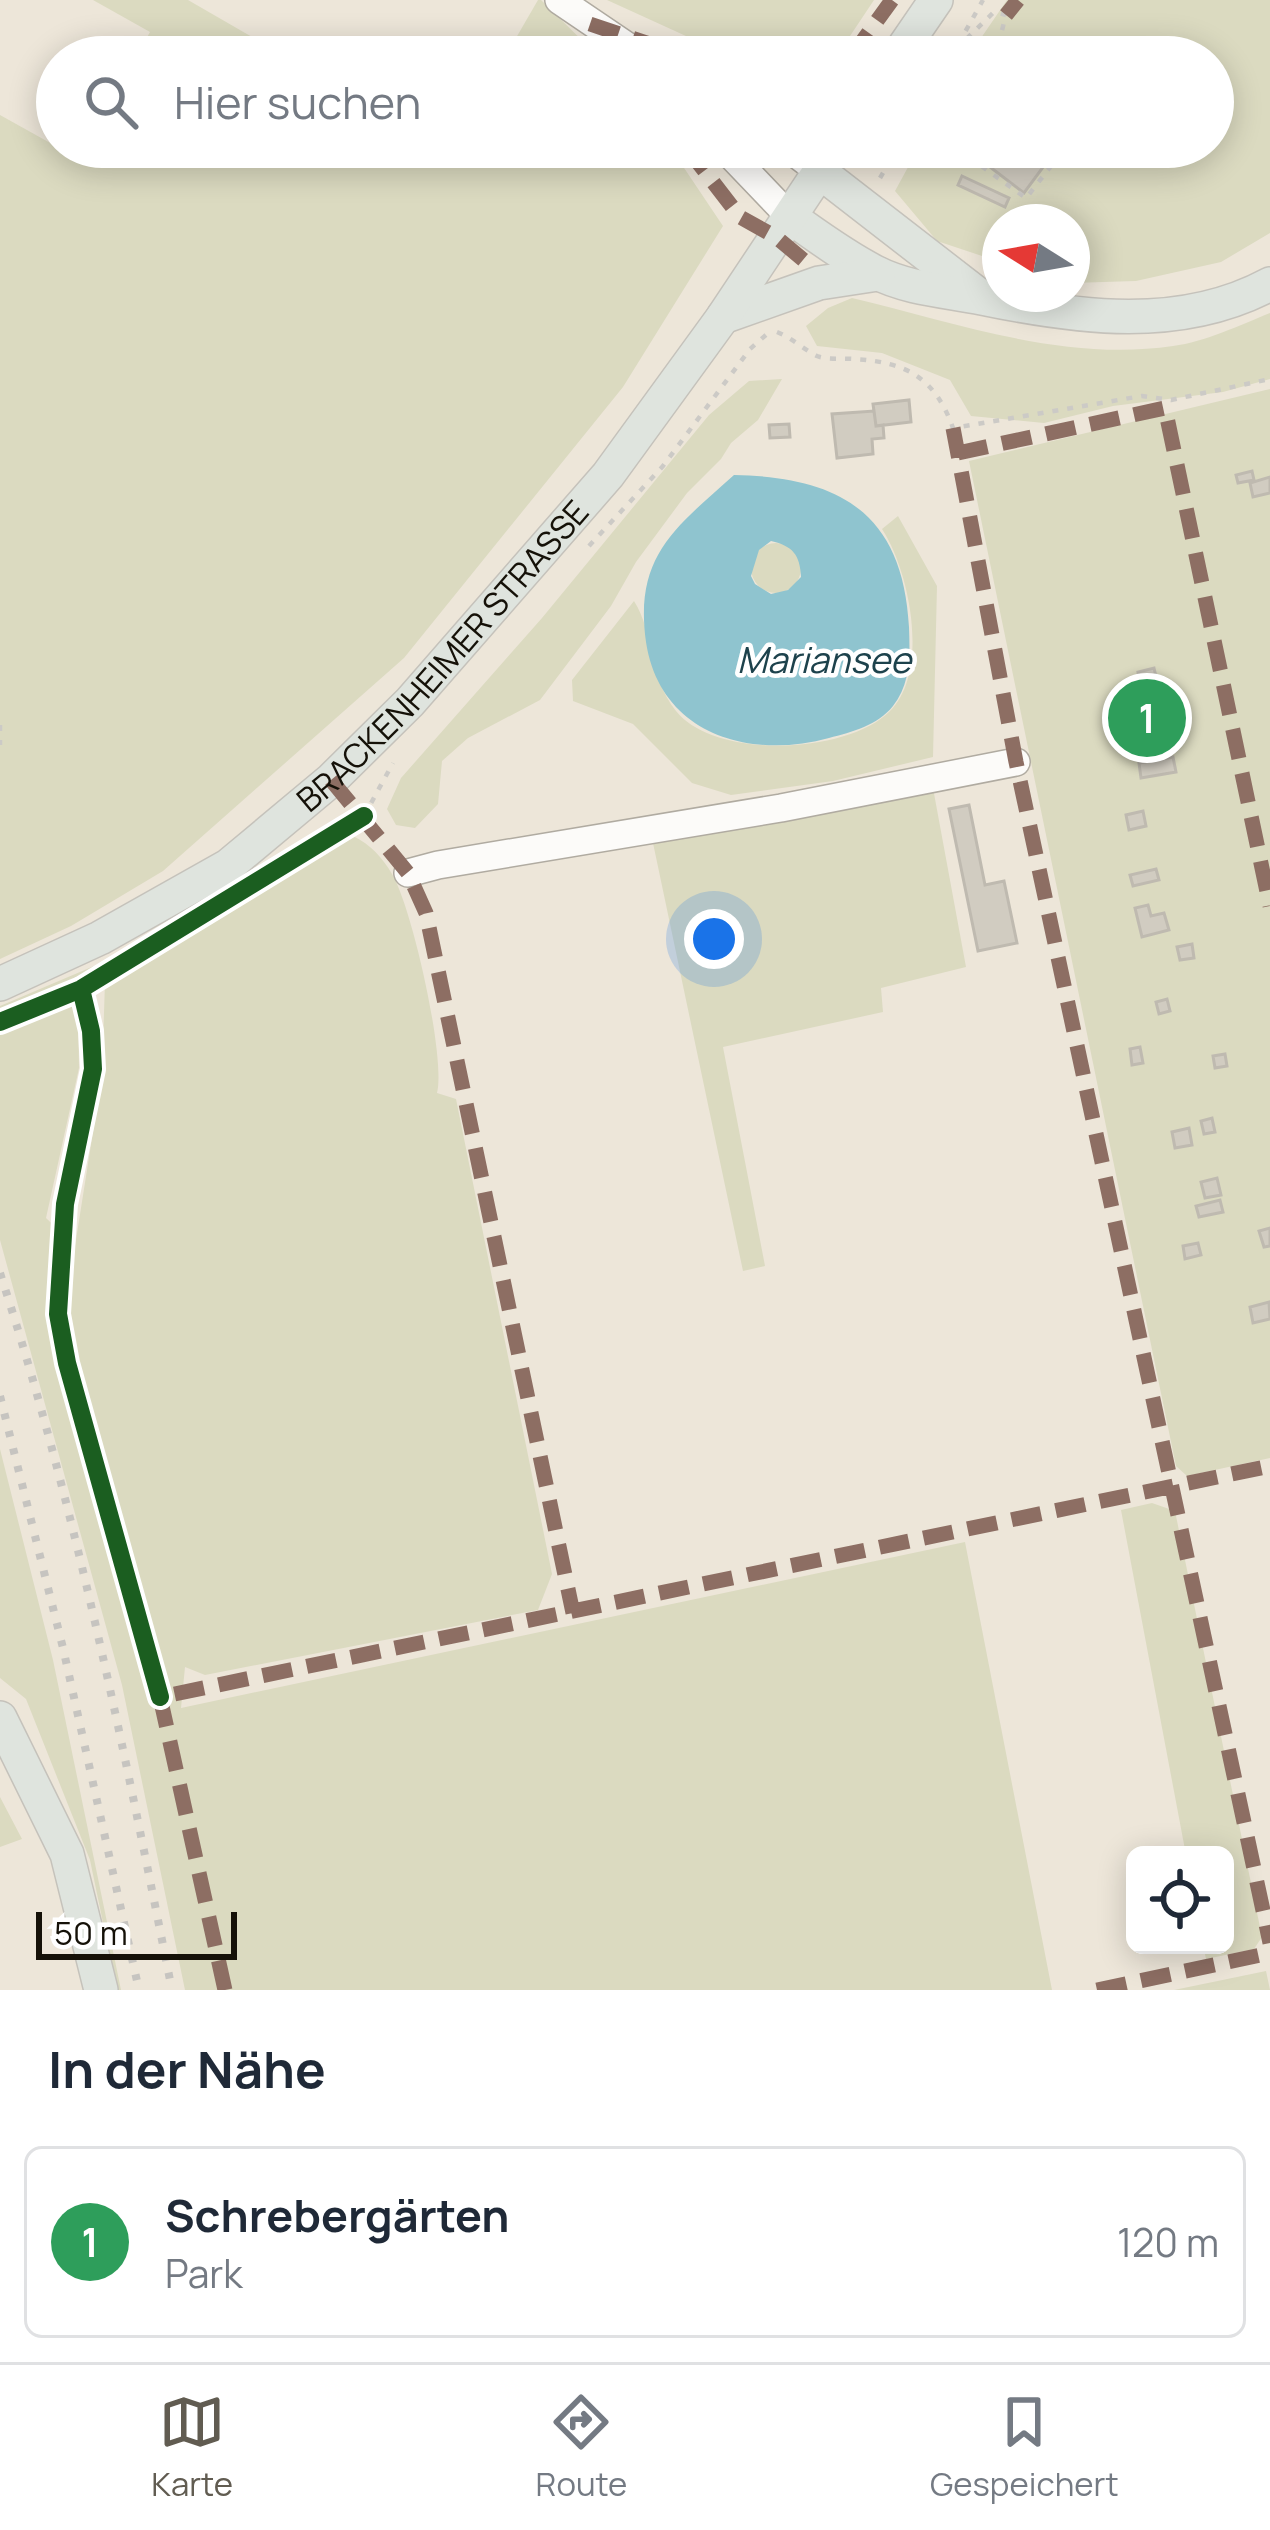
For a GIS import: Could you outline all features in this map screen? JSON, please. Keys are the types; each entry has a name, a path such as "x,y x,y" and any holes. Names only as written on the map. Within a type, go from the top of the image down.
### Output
{"main road":[{"path":"911,36 936,0"},
{"name":"BRACKENHEIMER STRASSE","path":"0,984 100,938 228,866 332,780 410,702 608,475 822,168"},
{"path":"838,168 982,298"},
{"path":"790,217 878,274 982,298"},
{"path":"723,316 800,288 878,274"},
{"path":"1051,312 1119,318 1161,315 1237,302 1270,284"},
{"path":"0,1718 67,1854 101,1990"}],"street":[{"path":"560,0 611,36"},
{"path":"743,168 790,217"},
{"path":"408,873 1016,763"}],"path":[{"path":"963,36 983,0"},
{"path":"969,36 994,12 1006,16 1001,36"},
{"path":"984,168 1026,198 1050,168"},
{"path":"771,330 799,341 819,357 862,359 919,374 944,403 953,428 1142,396 1171,400 1270,379"},
{"path":"0,725 0,745"},
{"path":"81,989 91,1031 93,1069 65,1204 58,1314 160,1697"}],"green space":[{"path":"93,0 188,0 251,36 148,36 150,32"},
{"path":"541,0 578,36 517,36"},
{"path":"607,0 874,0 850,36 686,36"},
{"path":"1007,0 1270,0 1270,233 1221,262 1136,281 1090,282 1090,204 982,204 982,256 937,241 895,191 908,168 1234,168 1234,36 982,36"},
{"path":"0,115 36,135 36,168 684,168 723,226 623,387 404,658 163,871 71,926 0,959"},
{"path":"852,298 1011,337 1092,349 1185,344 1270,313 1270,379 1223,392 1113,406 1044,423 971,416 950,380 882,353 817,346 806,326 828,308"},
{"path":"782,379 758,420 687,493 540,700 468,738 442,761 438,804 415,828 396,825 387,809 401,778 542,618 709,415 749,381"},
{"path":"1270,389 1270,1458 1187,1476 1176,1466 969,461"},
{"path":"898,516 937,586 933,757 833,781 731,795 692,783 633,724 573,701 572,680 634,601 660,683 676,711 695,727 720,738 782,746 844,736 870,725 890,711 910,672 912,621 907,595 882,529"},
{"path":"776,543 794,550 801,568 794,586 776,593 758,586 751,568 758,550"},
{"path":"933,788 966,967 881,988 883,1012 723,1047 765,1266 743,1271 653,843"},
{"path":"353,836 376,852 392,874 417,949 437,1049 437,1093 456,1099 552,1574 538,1610 205,1675 185,1667 181,1708 965,1542 1052,1990 185,1990 122,1685 0,1240 0,1006 94,966 78,996 79,1068 46,1218 75,1246 102,1075 105,982 168,938 325,847"},
{"path":"0,1449 53,1660 121,1990 117,1990 90,1860 26,1699 0,1678"},
{"path":"1152,1503 1175,1511 1262,1937 1254,1949 1234,1953 1234,1846 1184,1846 1121,1510"},
{"path":"0,1797 22,1839 0,1847"},
{"path":"1266,1971 1270,1990 1174,1990"}],"water":[{"name":"Mariansee","path":"734,475 772,477 835,494 879,530 904,588 909,627 903,688 880,718 829,738 769,745 713,733 669,699 646,642 646,587 653,565 677,528","holes":["771,541 794,553 801,577 788,590 771,594 751,576 759,550"]}],"building":[{"path":"991,168 1042,168 1024,193"},
{"path":"962,176 1009,198 1006,204 999,204 958,185"},
{"path":"909,400 911,422 876,426 873,404"},
{"path":"874,411 884,438 872,439 873,454 837,458 832,414"},
{"path":"789,424 790,437 770,438 769,425"},
{"path":"1252,471 1254,480 1238,483 1236,475"},
{"path":"1270,477 1270,493 1253,497 1250,483"},
{"path":"1154,668 1158,685 1141,689 1138,672"},
{"path":"1173,757 1176,772 1141,778 1139,763"},
{"path":"969,805 985,885 1004,881 1017,943 978,951 949,809"},
{"path":"1143,811 1146,826 1129,830 1126,815"},
{"path":"1156,869 1159,880 1133,886 1130,875"},
{"path":"1148,905 1151,916 1164,913 1169,930 1142,937 1135,908"},
{"path":"1192,944 1194,958 1180,960 1177,947"},
{"path":"1167,999 1170,1011 1159,1014 1156,1002"},
{"path":"1140,1047 1143,1063 1132,1065 1130,1049"},
{"path":"1225,1054 1227,1066 1215,1068 1213,1056"},
{"path":"1212,1118 1215,1132 1204,1134 1201,1121"},
{"path":"1189,1128 1192,1145 1175,1148 1172,1132"},
{"path":"1217,1178 1221,1195 1205,1198 1201,1182"},
{"path":"1220,1200 1223,1212 1199,1217 1196,1206"},
{"path":"1270,1228 1270,1246 1264,1247 1259,1231"},
{"path":"1198,1243 1201,1255 1185,1259 1183,1246"},
{"path":"1269,1302 1270,1319 1253,1323 1250,1307"}],"railway":[{"path":"0,1273 75,1539 172,1990"},
{"path":"0,1396 63,1648 139,1990"}],"marked path":[{"path":"866,36 892,0"},
{"path":"1006,15 1018,0"},
{"path":"590,24 626,36"},
{"path":"702,168 740,217 776,237 812,267"},
{"path":"958,453 1165,408 1270,906"},
{"path":"953,428 1016,762 1270,1943"},
{"path":"331,780 408,873 426,913 573,1613"},
{"path":"225,1990 160,1697 1270,1466"},
{"path":"1097,1990 1270,1953"}],"cycle path":[{"path":"0,1022 81,989 364,816"},
{"path":"81,989 91,1031 93,1069 65,1204 58,1314 67,1363 160,1697"}],"place":[{"name":"Schrebergärten","path":"1147,718"}]}
